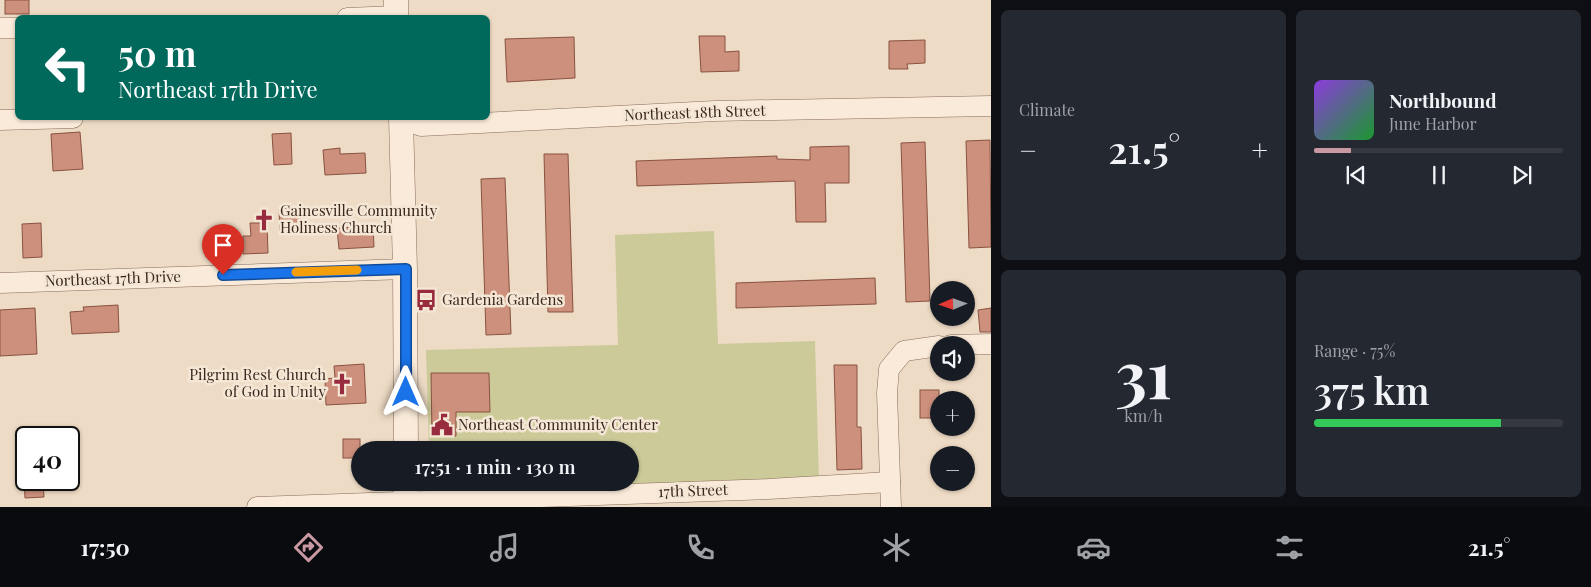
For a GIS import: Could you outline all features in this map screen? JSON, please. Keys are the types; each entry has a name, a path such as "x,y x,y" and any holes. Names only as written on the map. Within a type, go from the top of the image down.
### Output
{"street":[{"path":"368,15 396,11"},
{"path":"0,28 15,28"},
{"name":"Northeast 18th Street","path":"406,120 421,126 715,111 991,106"},
{"path":"0,120 15,120"},
{"path":"401,120 406,269 406,441"},
{"name":"Northeast 17th Drive","path":"0,282 406,269"},
{"path":"975,344 991,344"},
{"path":"891,507 887,393 889,369 904,351 930,347"},
{"name":"17th Street","path":"257,507 406,497 768,489 890,482"}],"shaded area":[{"path":"714,231 718,344 815,341 819,481 639,486 639,441 429,441 426,350 618,345 615,235"},
{"path":"431,491 466,491 431,492"}],"building":[{"path":"5,0 29,0 29,14 5,14"},
{"path":"699,36 725,36 725,52 739,51 739,71 701,72"},
{"path":"574,37 575,78 507,82 505,39"},
{"path":"925,40 925,63 907,64 908,69 889,69 889,41"},
{"path":"80,132 83,169 53,171 51,134"},
{"path":"291,133 292,164 274,165 272,134"},
{"path":"990,140 991,247 969,248 966,141"},
{"path":"925,142 930,301 906,302 901,143"},
{"path":"849,146 849,183 825,183 826,222 796,222 795,181 637,186 636,161 777,156 777,159 810,160 810,147"},
{"path":"340,148 340,154 365,153 366,173 325,175 323,150"},
{"path":"544,154 568,154 573,312 548,312"},
{"path":"505,178 511,334 486,335 481,179"},
{"path":"300,208 301,233 280,234 279,209"},
{"path":"41,223 42,257 23,258 22,224"},
{"path":"250,223 267,223 268,253 243,254 243,236 251,236"},
{"path":"373,226 374,247 339,249 337,228"},
{"path":"875,278 876,304 736,308 736,283"},
{"path":"118,305 119,332 72,334 70,312 84,311 83,307"},
{"path":"35,308 37,354 0,356 0,310"},
{"path":"991,308 991,332 980,332 978,310"},
{"path":"364,364 366,403 326,405 325,379 335,378 334,366"},
{"path":"834,365 857,365 857,427 861,427 862,469 837,470"},
{"path":"431,373 489,373 490,412 456,412 456,436 432,436"},
{"path":"920,390 939,390 930,391 930,418 920,418"},
{"path":"343,439 360,439 360,441 351,441 351,458 343,458"},
{"path":"25,491 44,491 44,497 25,498"}],"slow traffic":[{"path":"296,272 357,270"}],"place":[{"name":"Gainesville Community Holiness Church","path":"264,220"},
{"name":"Gardenia Gardens","path":"426,300"},
{"name":"Pilgrim Rest Church of God in Unity","path":"342,384"},
{"name":"Northeast Community Center","path":"442,425"}],"route":[{"path":"223,275 406,269 406,392"}]}
